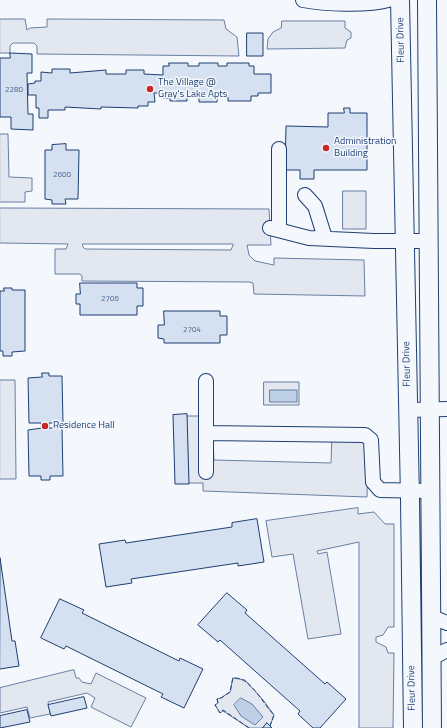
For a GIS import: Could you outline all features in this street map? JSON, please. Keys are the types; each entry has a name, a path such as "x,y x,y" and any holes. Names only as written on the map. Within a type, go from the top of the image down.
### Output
{"main road":[{"name":"Fleur Drive","path":"400,0 410,491 413,728"},
{"name":"Fleur Drive","path":"427,0 430,241 439,410 431,491 439,620 439,654 432,728"}],"street":[{"path":"303,0 315,2 367,3 379,3 388,0"},
{"path":"279,149 275,229 309,238 325,238 350,234 404,241 430,241"},
{"path":"305,195 315,206 325,238"},
{"path":"206,381 206,472"},
{"path":"408,410 439,410"},
{"path":"206,433 365,436 371,440 373,482 380,490 431,491"}],"shaded area":[{"path":"0,19 25,19 27,30 30,28 47,27 47,19 224,20 226,29 237,37 239,56 37,54 37,46 34,43 13,43 10,46 10,53 0,53"},
{"path":"282,21 345,21 345,28 351,32 351,38 347,40 345,48 267,49 268,39 273,32 281,28"},
{"path":"0,134 8,134 9,177 32,178 32,191 25,192 25,202 0,202"},
{"path":"343,191 366,191 366,229 343,229"},
{"path":"0,208 269,209 271,245 247,245 249,255 255,261 274,265 274,258 364,260 365,296 254,294 253,283 249,282 82,281 82,276 80,274 55,274 55,249 66,249 68,244 0,243","holes":["83,244 233,244 231,250 85,249 83,247"]},
{"path":"0,380 15,380 16,479 0,479"},
{"path":"264,382 299,382 299,405 264,405"},
{"path":"187,416 212,416 214,460 331,463 332,434 368,434 367,497 203,491 203,483 189,483"},
{"path":"358,508 358,514 374,512 385,524 394,524 394,627 388,627 383,635 376,637 376,642 386,647 388,653 394,653 393,728 359,728 359,542 317,551 318,554 327,552 341,634 308,639 293,554 272,557 266,521"},
{"path":"74,670 76,678 79,678 82,682 91,684 96,673 146,698 131,727 91,707 95,698 87,693 48,702 50,714 30,718 27,707 0,713 0,688"},
{"path":"233,678 245,680 264,701 274,715 270,726 267,723 262,728 249,728 223,711 220,713 215,705 218,703 217,699 230,692"}],"water":[{"path":"270,390 297,390 297,402 270,402"},
{"path":"241,698 252,704 263,717 255,725 241,716 234,705"}],"building":[{"path":"247,33 263,33 263,56 247,56"},
{"path":"10,53 32,54 32,73 27,73 28,114 33,114 33,130 11,129 11,117 0,117 0,58 10,58"},
{"name":"The Village @ Gray's Lake Apts","path":"169,63 188,63 188,66 199,66 199,63 218,63 218,66 227,66 227,63 249,63 249,66 254,66 254,74 271,74 271,93 258,93 258,96 251,96 251,101 228,101 228,97 217,97 217,102 199,102 199,97 187,97 187,101 170,101 170,98 163,98 163,93 154,93 155,102 148,102 148,106 138,106 138,108 101,107 101,109 65,107 65,110 48,110 48,118 39,118 39,108 36,108 36,95 28,95 28,84 35,83 35,81 41,81 41,72 52,73 52,69 70,69 70,73 106,70 106,74 126,74 126,70 144,70 144,74 163,75 163,66 169,66"},
{"name":"Administration Building","path":"344,108 350,108 350,113 367,113 367,170 314,170 314,179 300,179 300,170 285,170 286,126 328,127 328,113 344,113"},
{"path":"66,144 66,150 79,150 78,199 65,199 66,204 52,204 52,200 45,199 45,150 52,150 52,145"},
{"path":"80,283 137,283 137,288 143,288 143,306 137,306 137,315 80,315 80,304 76,304 76,294 80,294"},
{"path":"4,288 12,288 12,290 25,290 25,351 12,352 12,356 3,356 3,351 0,351 0,291 4,291"},
{"path":"164,311 220,311 220,316 227,316 227,335 220,335 220,343 164,343 164,339 158,338 158,325 164,325"},
{"name":"Residence Hall","path":"42,373 49,373 49,376 62,376 63,423 49,423 49,428 62,428 63,476 50,476 50,480 41,480 41,476 29,476 28,430 42,428 41,423 29,423 28,378 42,377"},
{"path":"187,414 189,484 175,484 173,415"},
{"path":"257,519 264,562 238,566 238,563 131,579 132,583 106,587 99,544 125,540 126,543 232,527 232,523"},
{"path":"0,558 12,641 15,641 19,666 0,669"},
{"path":"227,593 247,610 245,613 325,684 327,682 346,699 320,728 313,728 298,714 300,711 220,640 218,642 198,625"},
{"path":"60,599 84,610 82,613 179,661 180,658 203,669 184,708 161,697 163,694 66,646 64,649 41,638"},
{"path":"84,697 87,708 51,716 48,705"},
{"path":"27,710 30,722 0,728 0,716"},
{"path":"267,723 272,728 263,728"}],"fence":[{"path":"249,728 223,710 220,713 215,705 218,703 217,699 230,692 233,678 245,681 256,692 274,715 270,726 269,724"}],"place":[{"name":"The Village @ Gray's Lake Apts","path":"150,89"},
{"name":"Administration Building","path":"326,148"},
{"name":"Residence Hall","path":"45,426"}]}
